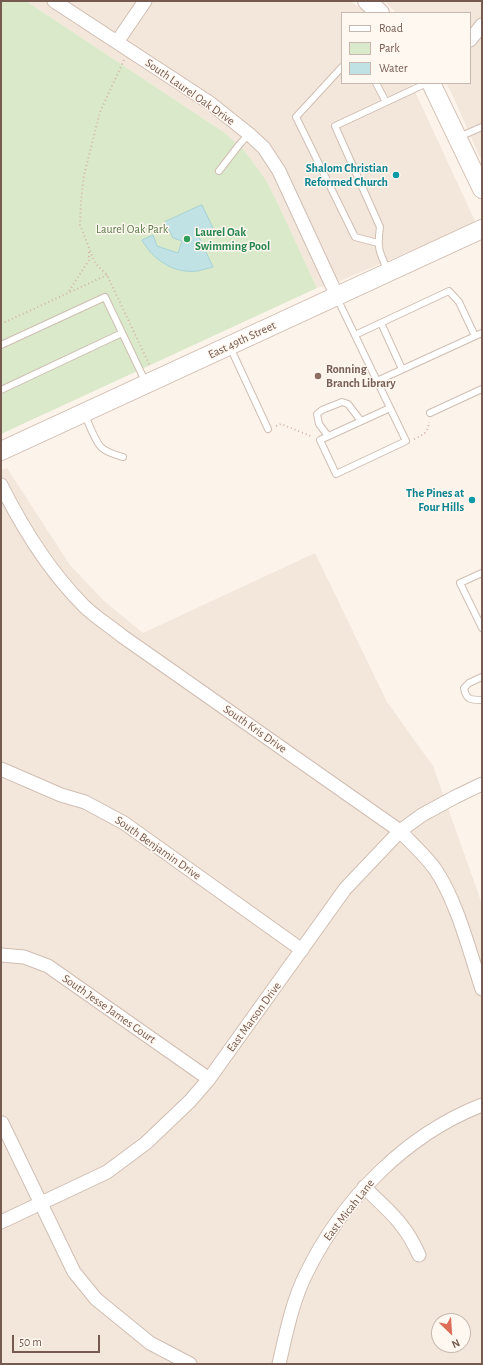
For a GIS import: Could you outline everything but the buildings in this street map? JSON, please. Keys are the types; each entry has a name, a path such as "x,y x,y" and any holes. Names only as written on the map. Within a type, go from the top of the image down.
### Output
{"street":[{"name":"South Laurel Oak Drive","path":"54,1 210,103 264,148 279,171 337,296"},
{"path":"117,42 145,1"},
{"path":"367,1 379,12"},
{"path":"471,39 482,25"},
{"path":"431,84 482,189"},
{"name":"East 49th Street","path":"1,451 482,229"},
{"name":"South Kris Drive","path":"1,485 15,512 42,556 84,607 122,636 400,831 435,869 447,891 458,917 482,989"},
{"name":"South Benjamin Drive","path":"1,768 61,795 85,802 124,823 302,950"},
{"name":"East Marson Drive","path":"1,1222 107,1172 146,1143 190,1101 210,1079 345,889 400,831 422,815 482,784"},
{"name":"South Jesse James Court","path":"1,955 24,957 48,966 210,1079"},
{"name":"East Micah Lane","path":"279,1364 289,1320 306,1275 329,1232 364,1187 394,1158 428,1133 466,1111 482,1104"},
{"path":"2,1123 74,1272 96,1299 150,1343 190,1364"},
{"path":"364,1187 397,1218 412,1238 419,1255"}],"lane":[{"path":"341,68 296,117 355,237 378,244"},
{"path":"377,84 386,102"},
{"path":"388,272 381,256 378,244 380,227 335,126 425,84"},
{"path":"458,138 482,128"},
{"path":"219,172 249,134"},
{"path":"355,335 449,291 459,302 475,336"},
{"path":"337,296 406,441 336,474 320,440 390,408"},
{"path":"1,345 105,297 147,384"},
{"path":"381,323 402,369"},
{"path":"1,390 122,333"},
{"path":"377,381 482,333"},
{"path":"230,346 268,429"},
{"path":"430,413 482,389"},
{"path":"328,436 319,424 317,414 322,410 342,402 348,404 362,421"},
{"path":"84,413 97,442 102,448 108,452 123,457"},
{"path":"482,573 460,583 482,628"},
{"path":"482,677 469,683 464,688 465,695 472,700 482,700"}],"path":[{"path":"129,51 100,112 84,175 80,225 95,263 107,275 150,366"},
{"path":"69,292 89,260 89,247"},
{"path":"1,324 107,275"},
{"path":"404,437 414,439 425,434 429,429 430,413"},
{"path":"268,429 281,424 320,440"}],"shaded area":[{"path":"26,1 350,1 366,12 341,12 341,84 411,84 476,223 340,281 317,288 266,180 244,150 225,133"},
{"path":"385,1 482,1 482,162 447,84 471,84 471,12 395,12"},
{"path":"7,468 70,565 104,601 143,633 315,553 387,702 433,766 482,904 482,1364 1,1364 1,470"}],"green space":[{"name":"Laurel Oak Park","path":"1,1 26,1 225,133 244,150 266,180 317,288 1,434"}],"water":[{"name":"Laurel Oak Swimming Pool","path":"202,205 213,228 198,235 213,267 198,271 181,270 165,264 152,254 142,240 153,235 157,246 178,253 182,241 173,238 165,222"}],"place":[{"name":"Shalom Christian Reformed Church","path":"396,175"},
{"name":"Laurel Oak Swimming Pool","path":"187,239"},
{"name":"Ronning Branch Library","path":"318,376"},
{"name":"The Pines at Four Hills","path":"472,500"}]}
